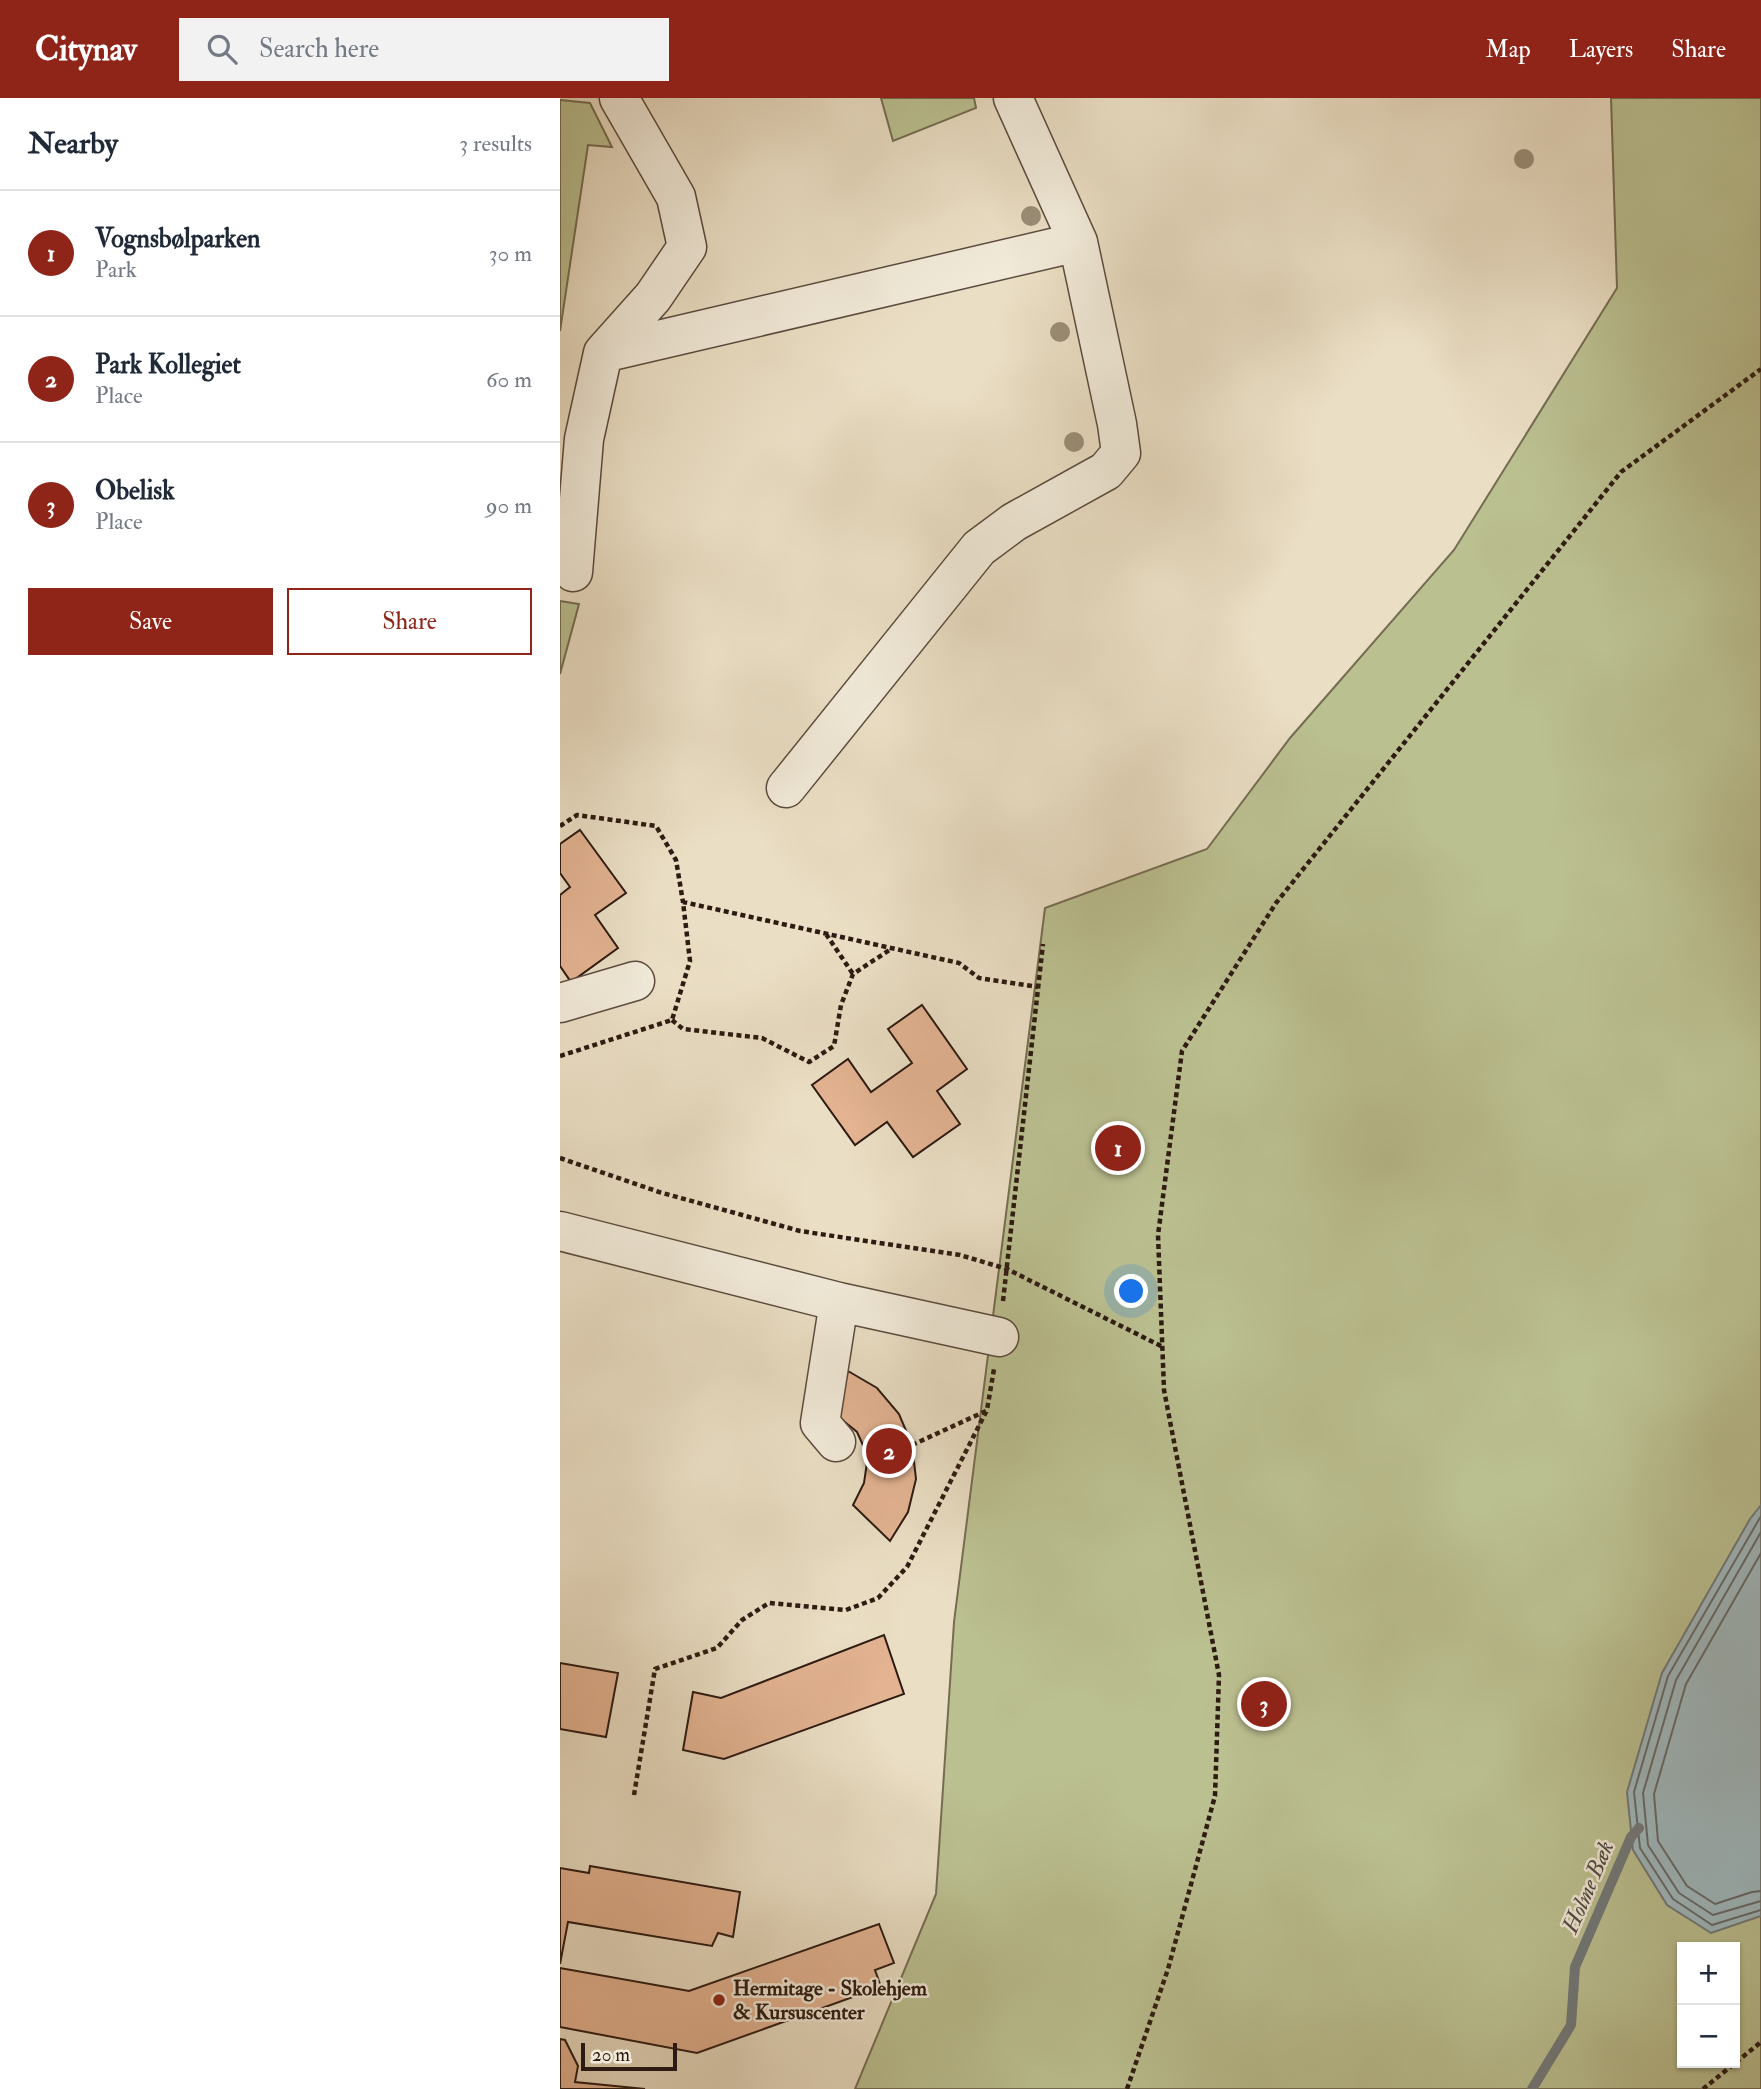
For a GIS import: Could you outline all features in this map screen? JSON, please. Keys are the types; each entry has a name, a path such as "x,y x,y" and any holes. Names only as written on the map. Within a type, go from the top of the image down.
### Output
{"lane":[{"path":"573,572 584,439 603,353 653,297 687,247 677,197 619,98"},
{"path":"786,788 979,548 1014,522 1106,471 1121,453 1078,242 1013,98"},
{"path":"603,353 1078,242"},
{"path":"560,1003 635,981"},
{"path":"560,1231 839,1302 999,1337"},
{"path":"836,1442 820,1423 839,1302"}],"path":[{"path":"1127,2089 1168,1969 1215,1796 1219,1675 1164,1390 1158,1235 1182,1051 1276,903 1621,472 1761,369"},
{"path":"560,826 577,814 656,826 676,860 690,961 672,1020"},
{"path":"683,902 959,963 979,978 1038,987"},
{"path":"825,933 853,974"},
{"path":"634,1796 655,1669 717,1648 742,1620 769,1603 846,1610 878,1598 907,1567 987,1410 999,1337 1043,944"},
{"path":"672,1020 683,1029 762,1038 809,1062 834,1046 841,1005 853,974 892,948"},
{"path":"560,1056 672,1020"},
{"path":"560,1157 659,1192 800,1231 960,1255 1007,1269 1163,1347"},
{"path":"912,1445 987,1410"},
{"path":"1703,2089 1761,2042"}],"green space":[{"path":"881,98 974,98 976,108 893,141"},
{"path":"1611,98 1761,98 1761,2089 855,2089 936,1894 954,1622 1045,908 1207,849 1290,738 1454,550 1617,288"},
{"path":"560,100 590,103 612,147 588,145 560,331"},
{"path":"560,601 579,604 560,674"}],"water":[{"path":"1761,1505 1761,1916 1711,1933 1667,1905 1633,1850 1627,1792 1662,1673 1750,1519"}],"building":[{"path":"580,830 626,893 595,915 618,948 571,982 560,966 560,895 570,887 560,873 560,844"},
{"path":"922,1005 967,1069 937,1091 960,1124 913,1157 887,1122 855,1145 812,1085 848,1059 871,1092 912,1063 888,1029"},
{"path":"848,1371 877,1388 899,1414 912,1445 916,1479 908,1512 890,1541 853,1505 864,1483 868,1456 857,1432 835,1414"},
{"path":"884,1635 904,1694 724,1759 683,1750 693,1692 721,1698"},
{"path":"560,1663 618,1673 606,1737 560,1729"},
{"path":"590,1866 740,1892 733,1937 718,1933 712,1946 568,1922 560,1964 560,1868 589,1873"},
{"path":"879,1924 894,1963 875,1970 881,1987 697,2053 560,2027 560,1968 689,1991"},
{"path":"560,2039 565,2040 578,2066 575,2082 645,2089 560,2089"}],"waterway":[{"name":"Holme Bæk","path":"1532,2089 1571,2025 1575,1967 1631,1837 1639,1828"}],"place":[{"name":"Vognsbølparken","path":"1118,1148"},
{"name":"Park Kollegiet","path":"889,1451"},
{"name":"Obelisk","path":"1264,1704"},
{"name":"Hermitage - Skolehjem & Kursuscenter","path":"719,2000"}]}
